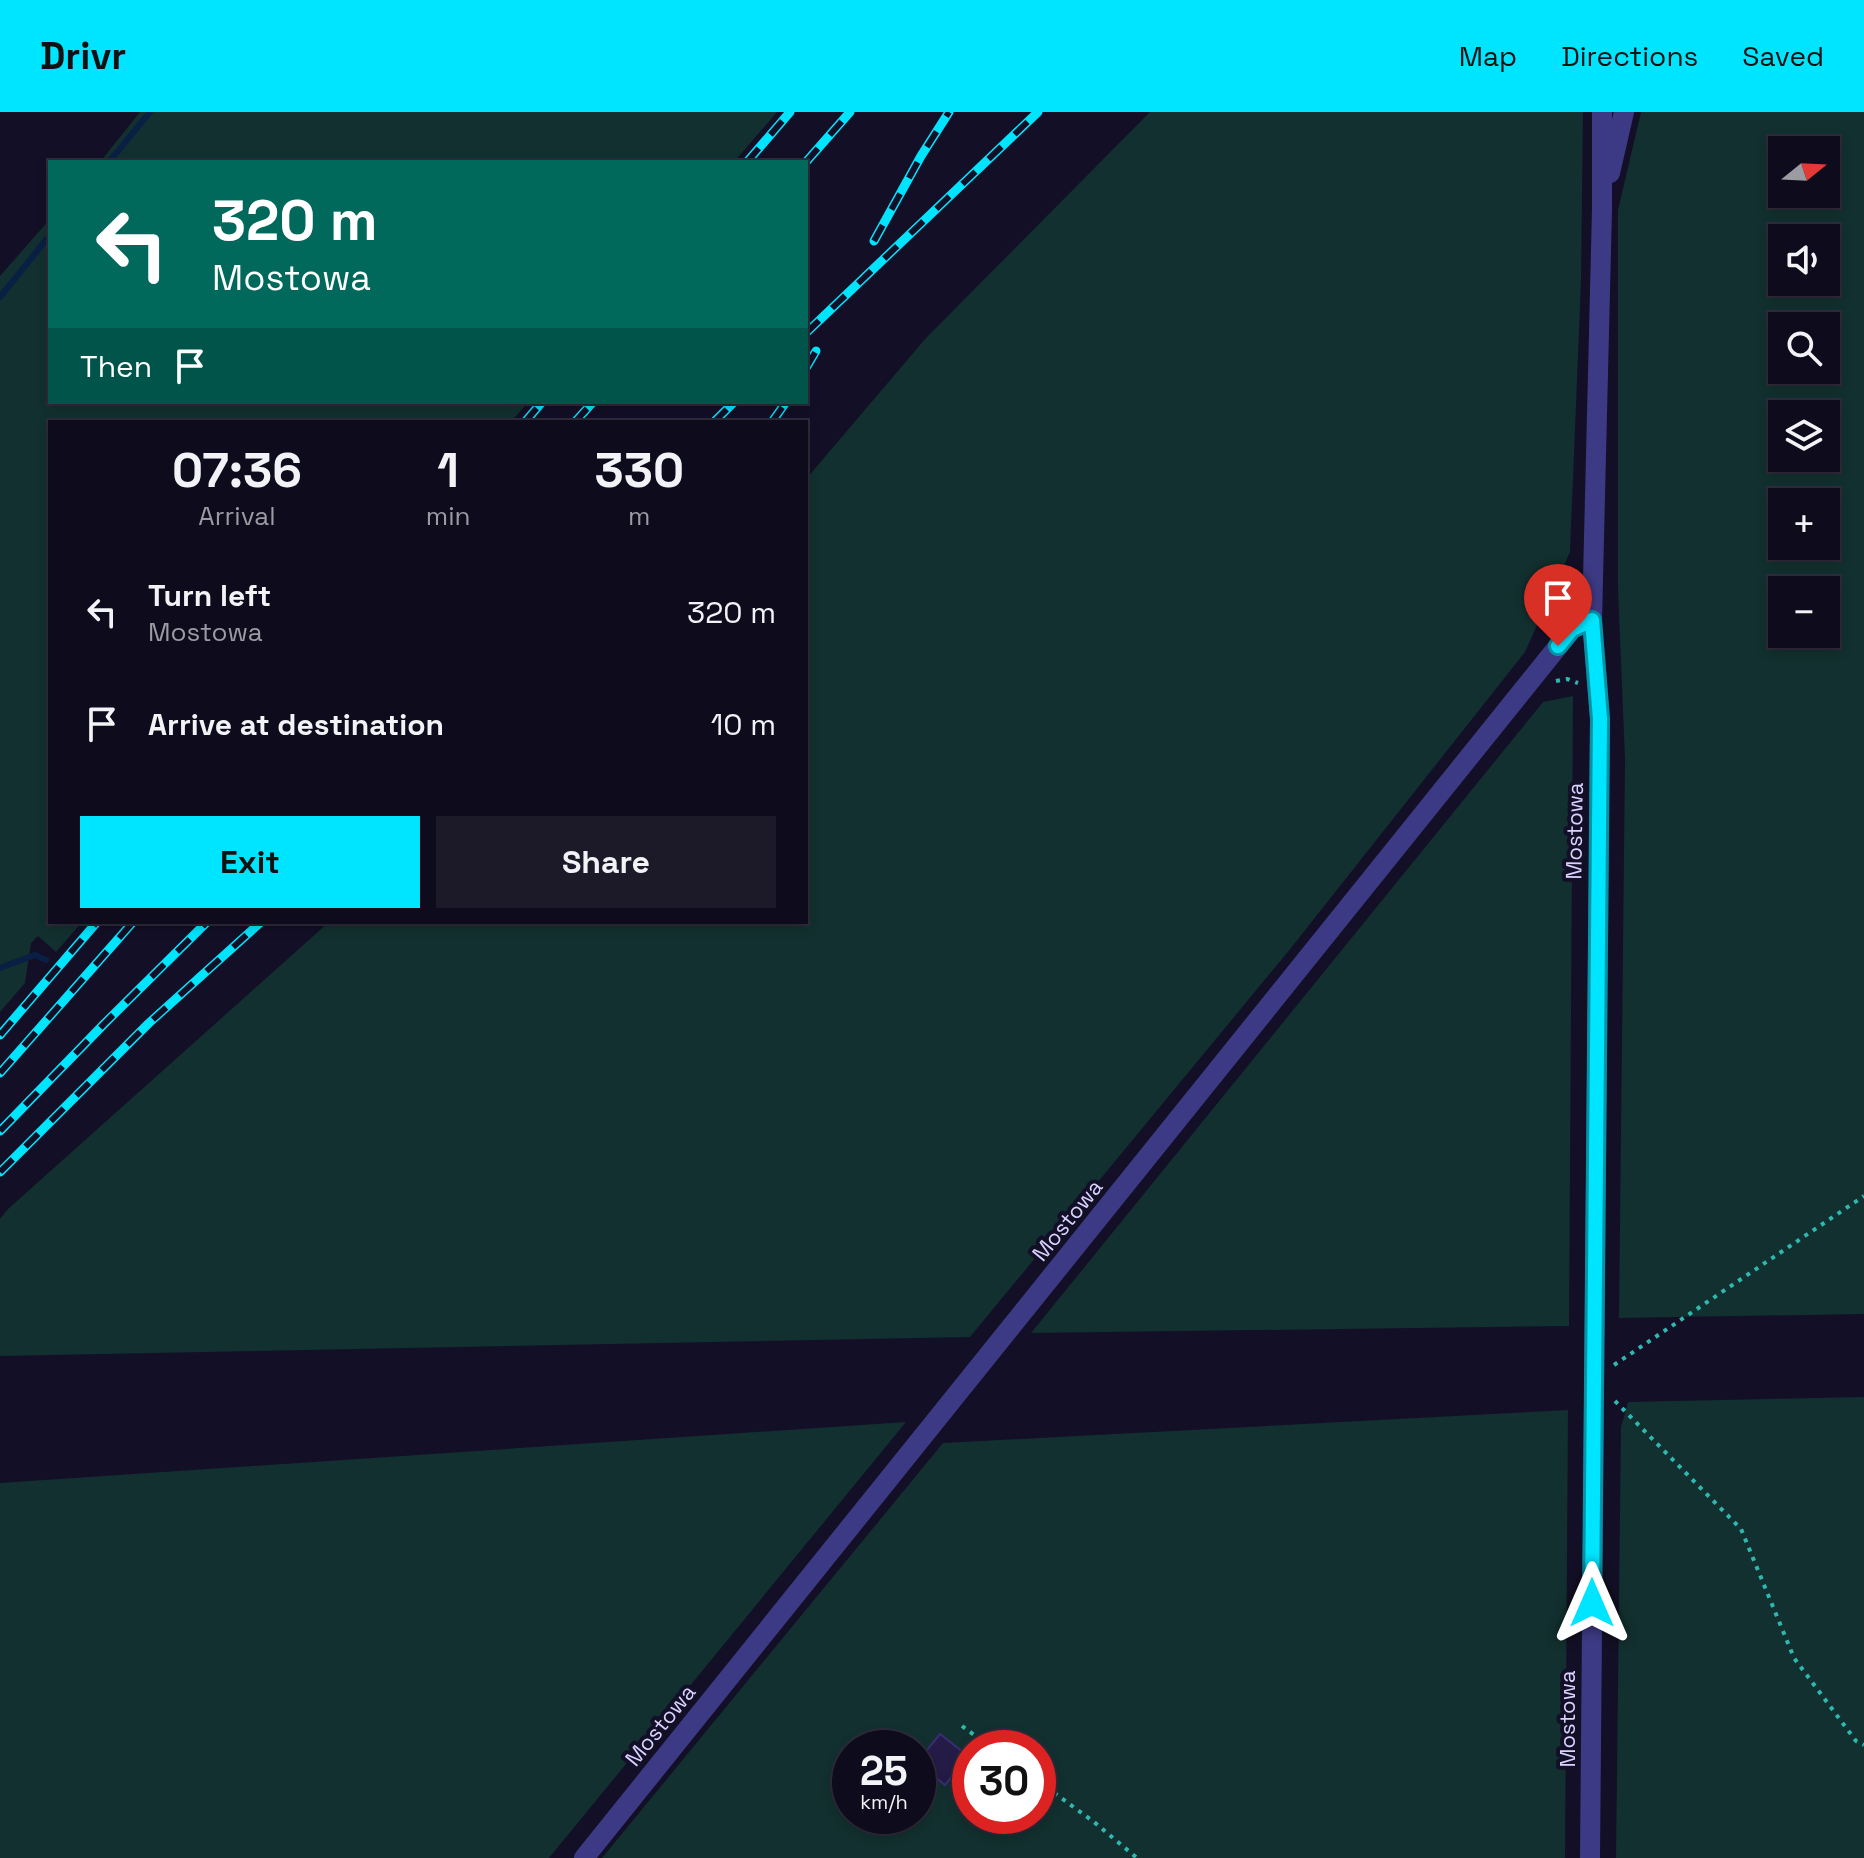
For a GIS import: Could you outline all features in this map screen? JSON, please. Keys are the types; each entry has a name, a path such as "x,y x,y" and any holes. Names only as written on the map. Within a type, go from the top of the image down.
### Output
{"street":[{"name":"Mostowa","path":"1590,1858 1600,719 1592,620 1602,112"},
{"name":"Mostowa","path":"1602,209 1624,112"},
{"name":"Mostowa","path":"584,1858 1572,629 1592,620"}],"path":[{"path":"1531,681 1567,679 1578,682 1587,693"},
{"path":"1864,1196 1593,1379 1741,1529 1794,1658 1856,1741 1864,1745"},
{"path":"962,1726 967,1730"},
{"path":"1056,1794 1137,1858"}],"green space":[{"path":"140,112 777,112 736,160 102,160"},
{"path":"1150,112 1583,112 1581,281 1570,552 1525,652 1291,948 970,1337 0,1356 0,1219 327,924 808,924 808,477 926,338"},
{"path":"1641,112 1864,112 1864,1314 1619,1318 1625,760 1618,589 1618,210"},
{"path":"48,221 48,404 526,404 513,420 48,420 48,924 80,924 56,952 38,936 31,943 25,983 0,1012 0,276"},
{"path":"1573,696 1569,1326 1031,1333 1543,702"},
{"path":"1864,1397 1864,1858 1616,1858 1621,1427 1628,1402"},
{"path":"1568,1410 1565,1858 602,1858 943,1443"},
{"path":"906,1422 549,1858 0,1858 0,1483"}],"building":[{"path":"940,1734 952,1743 952,1776 945,1785 936,1778 936,1739"}],"waterway":[{"path":"111,160 150,112"},
{"path":"0,297 48,237"},
{"path":"0,968 35,955 46,960"}],"railway":[{"path":"749,160 790,112"},
{"path":"808,160 850,112"},
{"path":"874,241 949,112"},
{"path":"808,331 1038,112"},
{"path":"808,365 816,351"},
{"path":"527,420 540,404"},
{"path":"577,420 591,404"},
{"path":"716,420 732,404"},
{"path":"773,420 785,404"},
{"path":"0,1035 95,924"},
{"path":"0,1073 131,924"},
{"path":"0,1131 205,924"},
{"path":"0,1172 149,1023 259,924"}],"route":[{"path":"1558,646 1572,629 1592,620 1600,719 1592,1603"}]}
